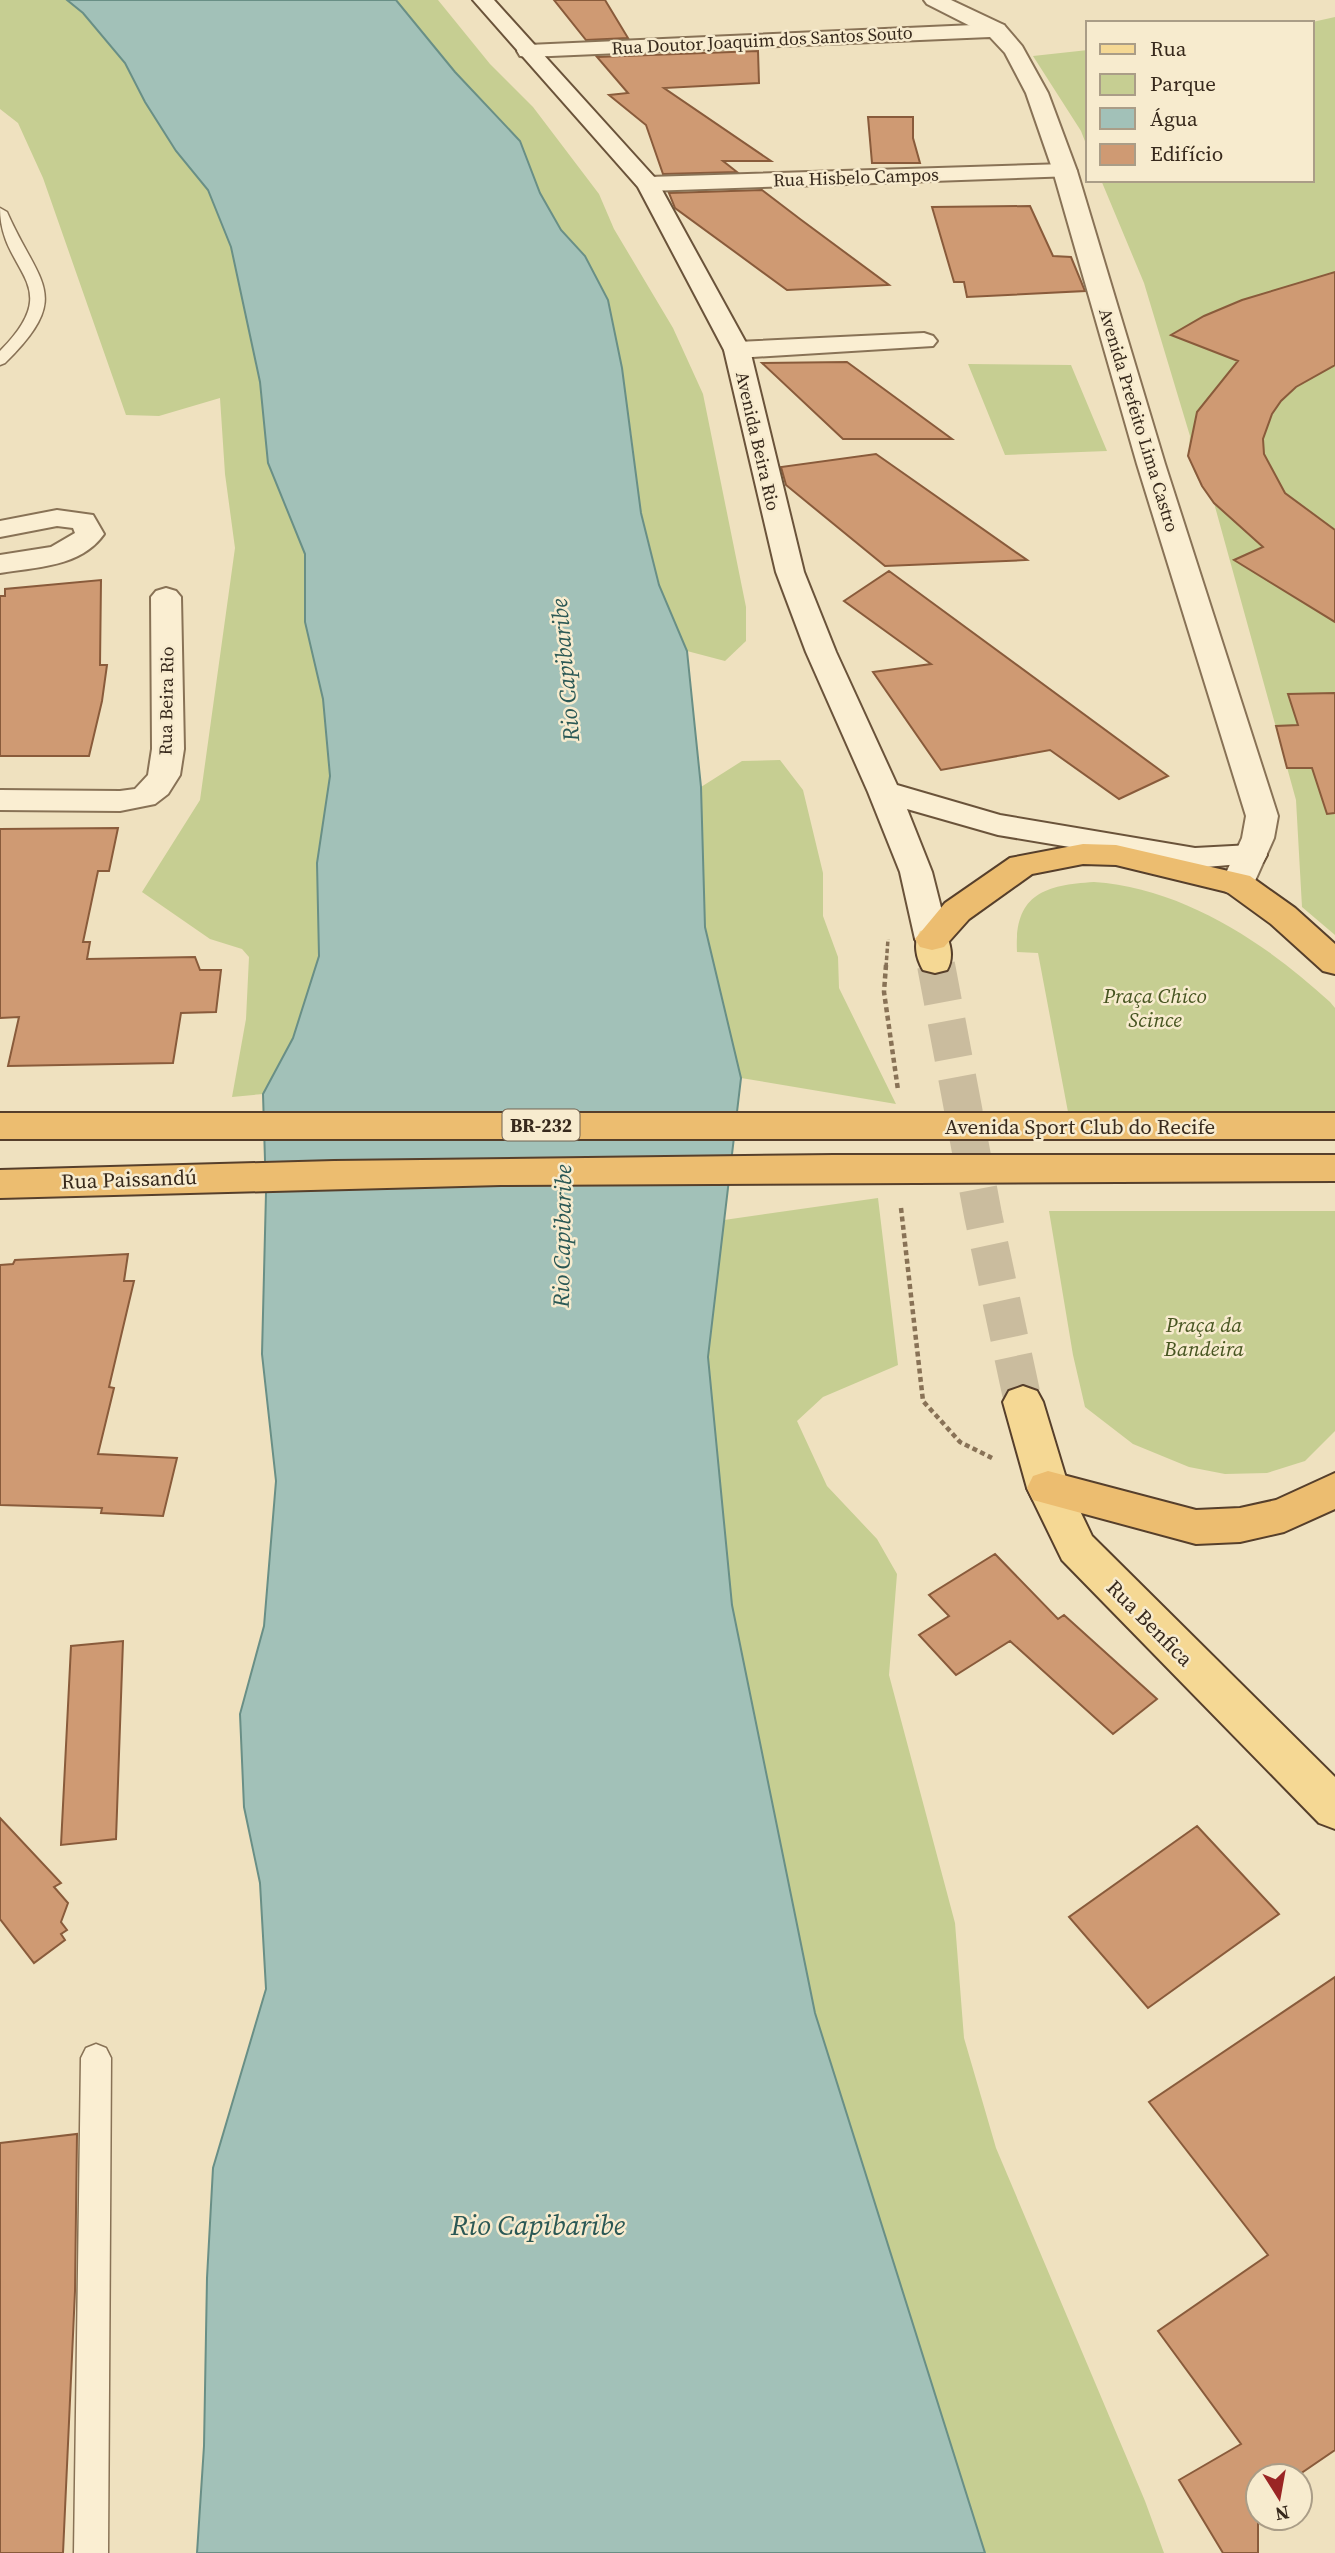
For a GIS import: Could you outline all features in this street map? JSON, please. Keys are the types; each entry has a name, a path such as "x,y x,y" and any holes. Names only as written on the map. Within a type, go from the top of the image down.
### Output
{"highway":[{"path":"933,951 957,911 1022,865 1083,854 1116,855 1244,870 1283,916 1335,963"},
{"name":"Avenida Sport Club do Recife","path":"0,1126 1335,1126"},
{"name":"Avenida Sport Club do Recife","path":"258,1174 840,1168 1335,1168"},
{"name":"Rua Paissandú","path":"0,1184 258,1174"},
{"path":"1048,1488 1196,1527 1240,1525 1284,1514 1335,1490"}],"main road":[{"name":"Rua Benfica","path":"1023,1402 1048,1488 1077,1548 1335,1808"}],"street":[{"name":"Avenida Beira Rio","path":"483,0 648,184 737,350 790,572 821,652 884,792 916,872 933,951"},
{"name":"Avenida Prefeito Lima Castro","path":"939,1 996,30 1014,51 1037,93 1065,171 1151,464 1262,816 1258,838 1244,870"},
{"name":"Rua Doutor Joaquim dos Santos Souto","path":"528,51 996,30"},
{"name":"Rua Hisbelo Campos","path":"648,184 1065,171"},
{"path":"737,350 924,341"},
{"path":"0,529 68,517 83,521 90,534 85,542 68,551 0,564"},
{"name":"Rua Beira Rio","path":"0,800 120,801 144,797 156,788 164,775 168,749 166,597"},
{"path":"884,792 1011,827 1195,858 1244,870"}],"lane":[{"path":"0,212 27,266 39,301 34,318 18,342 0,360"},
{"path":"91,2553 96,2057"}],"path":[{"path":"904,1126 884,992 884,962 889,928 922,899"},
{"path":"896,1168 923,1401 960,1442 1048,1488"}],"green space":[{"path":"0,0 67,0 83,12 125,63 145,102 176,151 208,190 231,247 260,382 268,463 305,554 305,622 323,699 330,776 317,863 319,956 293,1038 263,1094 232,1097 246,1019 249,957 242,949 210,939 142,892 200,800 235,548 225,474 220,398 159,416 126,415 43,178 18,123 0,109"},
{"path":"396,0 438,0 490,64 533,107 599,194 614,229 673,328 703,394 746,607 746,641 725,661 687,651 659,585 641,513 631,432 607,299 585,256 561,230 540,193 520,141 455,72"},
{"path":"1335,17 1335,935 1302,907 1296,800 1214,503 1192,464 1190,436 1144,283 1102,182 1314,182 1314,22"},
{"path":"1086,50 1086,144 1081,131 1033,56"},
{"path":"968,364 1071,365 1107,451 1005,455"},
{"path":"780,760 803,790 823,873 823,916 838,957 839,988 896,1104 741,1078 705,927 701,787 742,761"},
{"name":"Praça Chico Scince","path":"1094,882 1127,886 1159,895 1221,922 1279,959 1330,1002 1335,1008 1335,1111 1068,1112 1038,953 1017,952 1017,933 1026,906 1035,897 1060,886"},
{"path":"878,1198 898,1365 823,1397 797,1421 827,1486 877,1539 897,1574 889,1675 955,1923 964,2038 996,2148 1145,2501 1164,2553 985,2553 815,2013 732,1605 708,1357 724,1220"},
{"name":"Praça da Bandeira","path":"1049,1211 1335,1211 1335,1431 1305,1461 1267,1473 1225,1474 1189,1467 1133,1444 1085,1407 1073,1355"}],"water":[{"name":"Rio Capibaribe","path":"67,0 396,0 455,72 520,141 540,193 561,230 585,256 608,300 622,368 641,513 659,585 687,651 701,787 705,927 741,1078 708,1357 732,1605 815,2013 985,2553 197,2553 204,2446 207,2278 213,2168 266,1989 260,1883 244,1807 240,1714 264,1626 276,1481 262,1354 266,1193 263,1094 293,1038 319,956 317,863 330,776 323,699 305,622 305,554 268,463 260,382 231,247 208,190 176,151 145,102 125,63 83,13"}],"building":[{"path":"554,0 605,0 628,38 586,40"},
{"path":"758,51 759,83 664,88 771,161 723,161 737,172 663,174 646,125 609,95 628,93 597,57"},
{"path":"868,117 913,117 913,138 920,163 872,163"},
{"path":"762,190 889,285 787,290 675,208 669,193"},
{"path":"1030,206 1053,256 1071,257 1085,291 967,297 964,282 954,282 932,207"},
{"path":"1335,272 1335,365 1296,387 1281,401 1272,414 1263,439 1264,454 1285,493 1335,530 1335,622 1234,560 1263,547 1214,503 1202,486 1188,456 1197,412 1238,361 1171,335 1204,316 1242,300"},
{"path":"847,362 952,439 843,439 762,363"},
{"path":"876,454 1027,560 885,566 786,485 781,467"},
{"path":"889,571 1168,776 1119,799 1050,750 941,770 873,672 931,664 844,601"},
{"path":"101,580 100,665 107,665 89,756 0,756 0,596 5,596 5,589"},
{"path":"1335,693 1335,813 1327,814 1312,768 1287,768 1276,726 1298,725 1288,694"},
{"path":"118,828 109,871 98,871 83,942 90,942 87,959 195,957 200,970 221,970 216,1012 181,1013 173,1063 8,1066 19,1017 0,1018 0,829"},
{"path":"128,1254 124,1281 134,1281 109,1387 114,1388 98,1454 177,1458 163,1516 101,1513 102,1508 0,1505 0,1265 13,1264 15,1260"},
{"path":"995,1554 1058,1619 1064,1615 1157,1699 1113,1734 1010,1641 956,1675 919,1635 949,1616 929,1595"},
{"path":"123,1641 116,1839 61,1845 71,1646"},
{"path":"0,1818 61,1883 54,1887 68,1903 61,1922 67,1930 61,1934 65,1940 34,1963 0,1919"},
{"path":"1197,1826 1279,1914 1148,2008 1069,1917"},
{"path":"1335,1977 1335,2450 1314,2464 1314,2462 1244,2462 1244,2532 1258,2532 1258,2553 1223,2553 1179,2480 1241,2444 1158,2331 1268,2255 1149,2102"},
{"path":"77,2134 75,2291 63,2553 0,2553 0,2143"}],"tunnel":[{"path":"935,962 936,967"},
{"path":"936,965 983,1215 1023,1402"}]}
